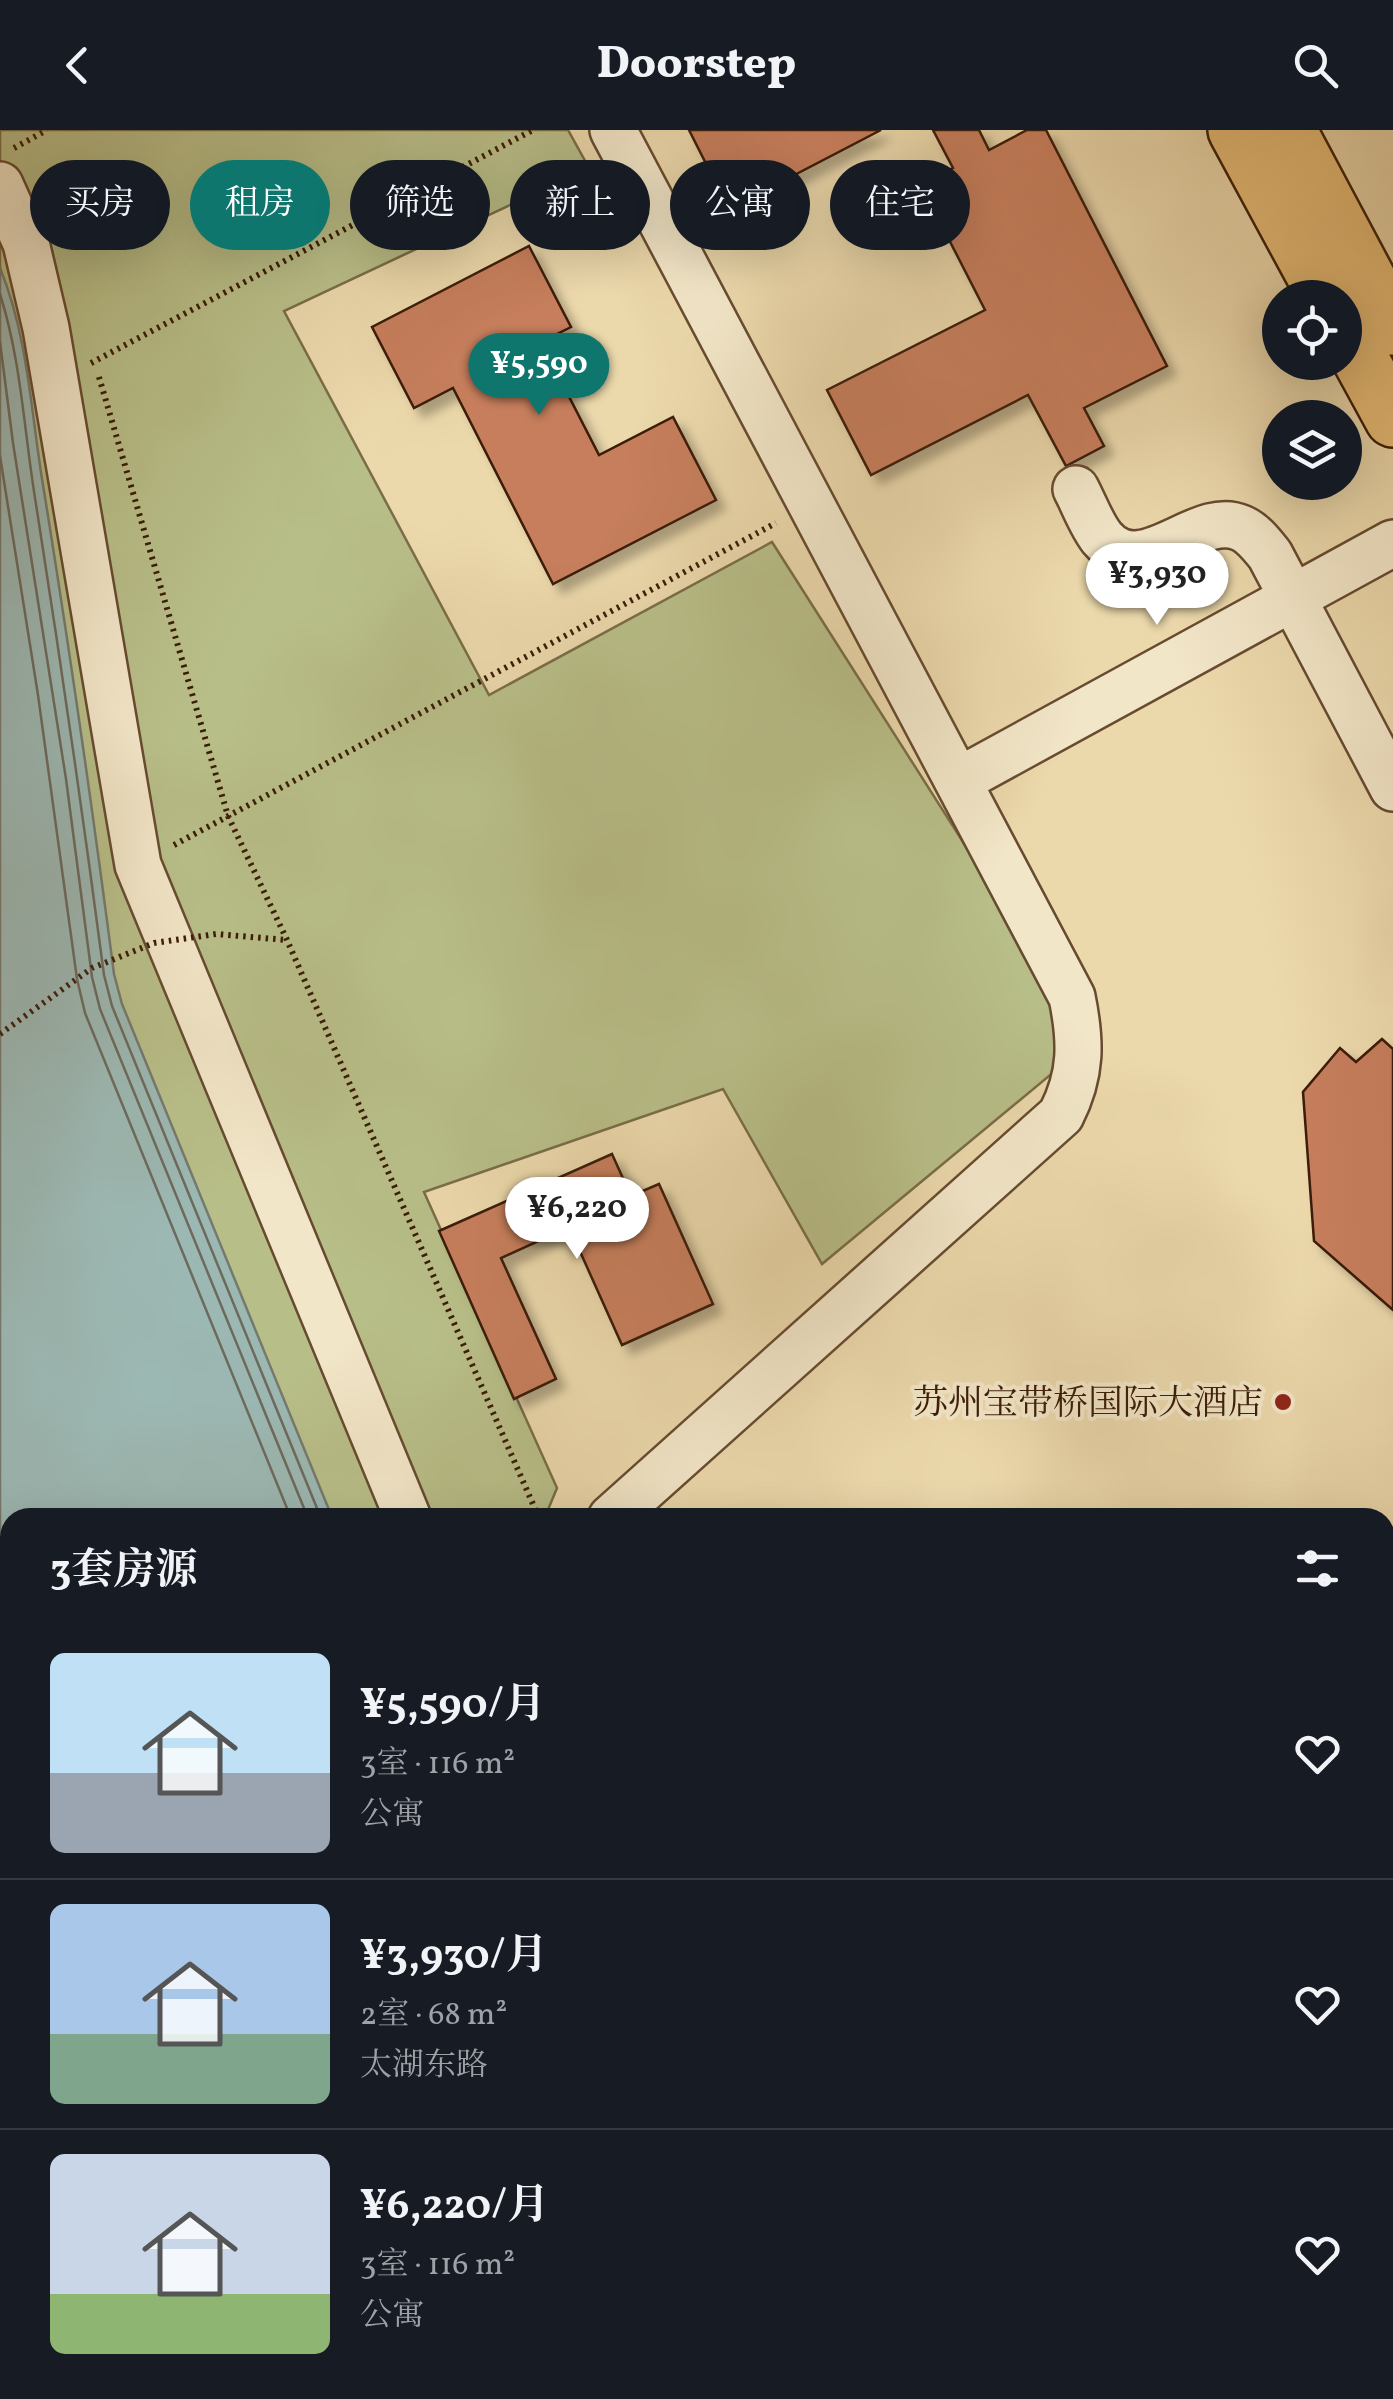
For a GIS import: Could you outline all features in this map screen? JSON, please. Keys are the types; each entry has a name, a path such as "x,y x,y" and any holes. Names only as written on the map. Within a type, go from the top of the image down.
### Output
{"main road":[{"path":"1236,130 1317,280"},
{"path":"1288,130 1393,327"},
{"path":"1362,362 1393,419"}],"street":[{"path":"613,130 1072,997 1078,1068 1073,1092 1061,1115 622,1508"},
{"path":"0,185 26,243 43,314 138,865 404,1508"},
{"path":"1076,489 1102,538 1119,551 1143,554 1218,524 1240,527 1258,540 1270,554 1393,788"},
{"path":"958,781 1393,543"}],"path":[{"path":"0,155 47,130"},
{"path":"55,382 532,130"},
{"path":"94,361 228,816 535,1508"},
{"path":"138,865 811,504"},
{"path":"0,1034 92,968 154,943 216,934 286,940"}],"green space":[{"path":"0,130 568,130 585,160 510,160 510,205 490,214 490,160 350,160 350,250 414,250 284,311 489,695 772,542 1077,1021 1055,1071 822,1264 723,1089 424,1192 557,1488 549,1508 0,1508"}],"water":[{"path":"0,268 17,322 28,378 114,974 122,1004 328,1508 0,1508"}],"building":[{"path":"689,130 881,130 810,167 810,160 704,160"},
{"path":"933,130 979,130 989,150 1027,130 1046,130 1167,366 1084,408 1104,446 1066,466 1028,395 871,475 827,390 985,310 954,250 970,250 970,160 949,160"},
{"path":"521,250 531,250 571,327 541,342 599,455 673,417 716,500 553,584 453,388 414,408 372,327"},
{"path":"1382,1039 1393,1049 1393,1310 1314,1241 1303,1092 1340,1048 1356,1062"},
{"path":"612,1154 631,1196 659,1184 713,1304 622,1345 569,1227 501,1258 556,1379 514,1399 439,1231"}],"place":[{"name":"苏州宝带桥国际大酒店","path":"1283,1402"}]}
